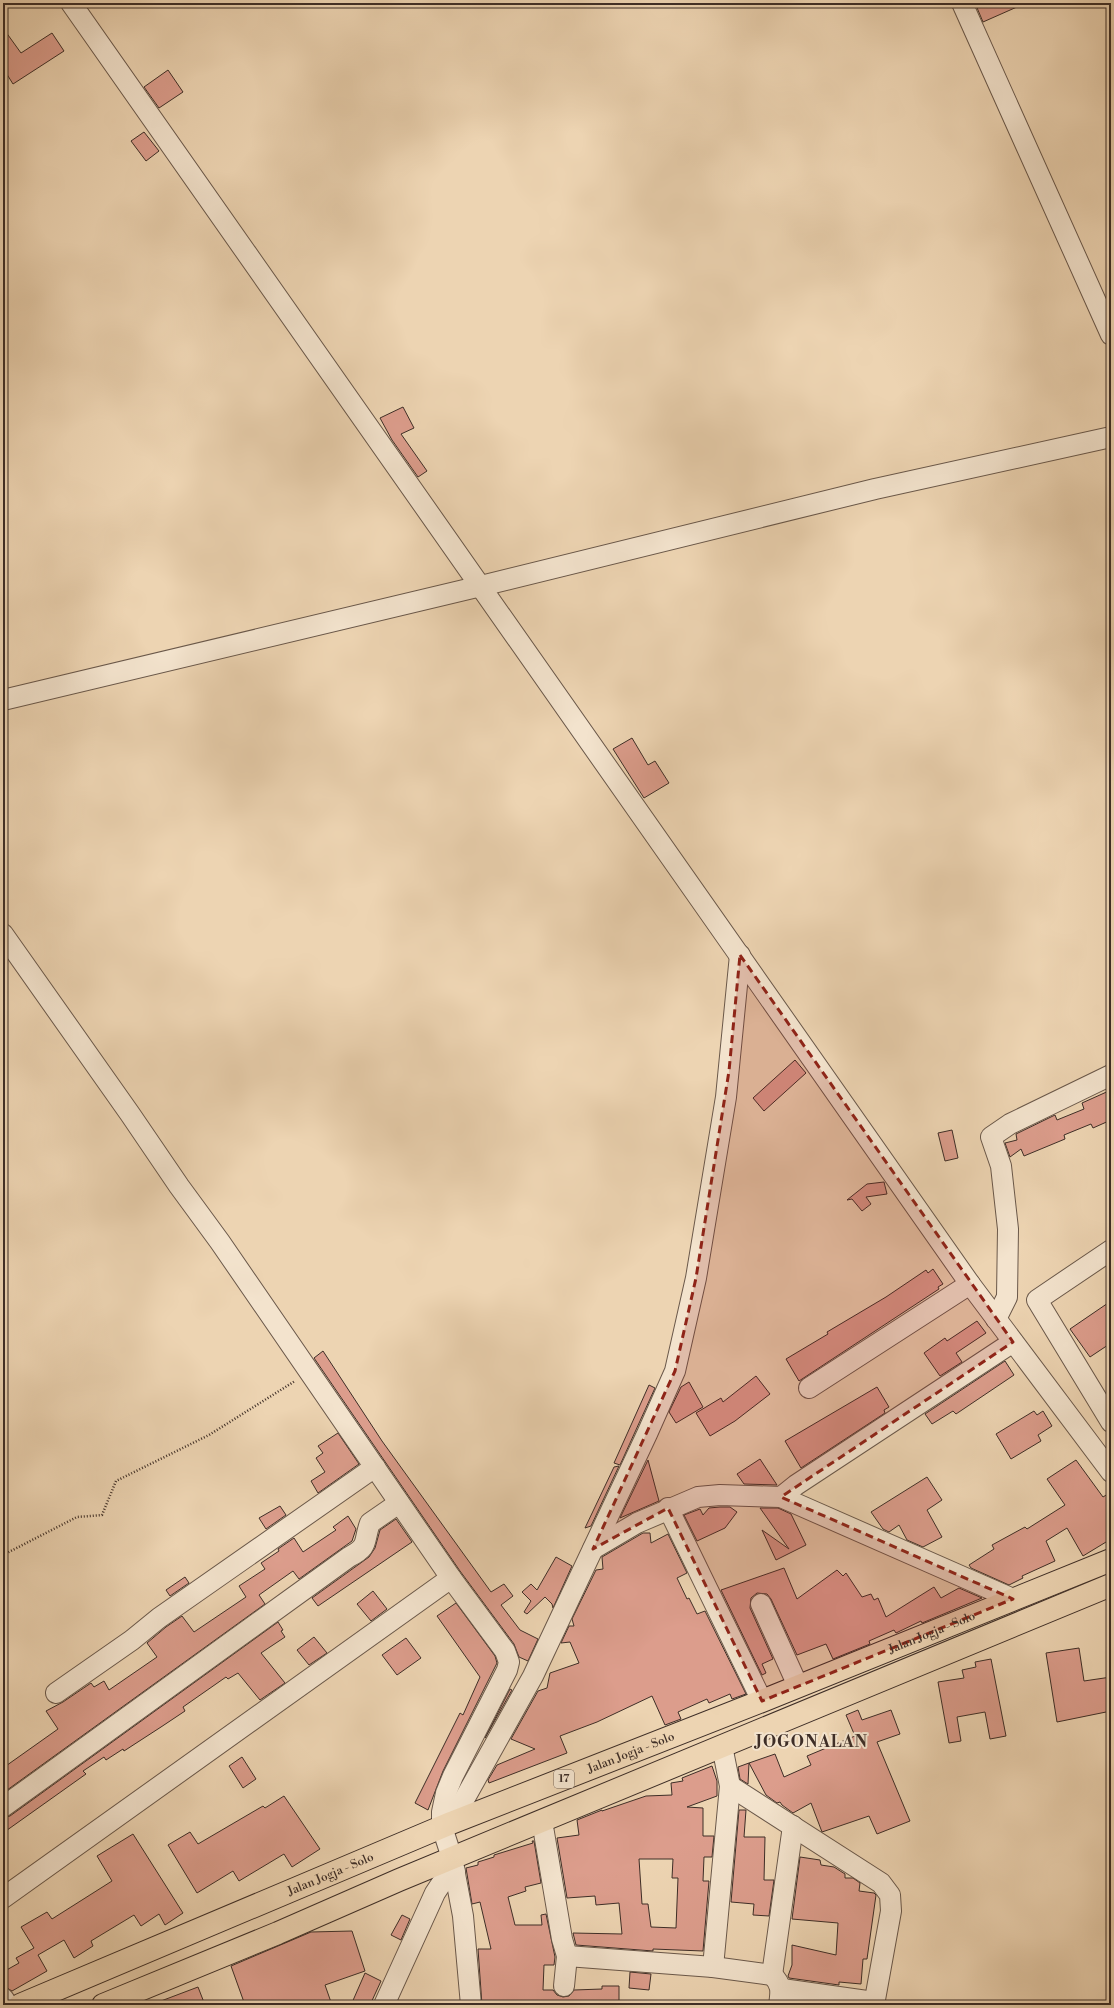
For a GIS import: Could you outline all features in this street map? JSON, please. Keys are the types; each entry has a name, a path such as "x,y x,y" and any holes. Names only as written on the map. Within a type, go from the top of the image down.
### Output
{"highway":[{"name":"Jalan Jogja - Solo","path":"20,2005 447,1825 762,1701 1111,1560"},
{"name":"Jalan Jogja - Solo","path":"104,2005 454,1865 542,1821 1111,1585"}],"street":[{"path":"71,3 468,571 481,586 970,1284 1111,1472"},
{"path":"962,3 1111,334"},
{"path":"3,700 481,586 875,489 1111,437"},
{"path":"3,934 90,1057 178,1186 220,1242 399,1503 505,1651 509,1662 507,1670 446,1793 442,1812 447,1825 463,1916 471,2005"},
{"path":"447,1825 533,1676 647,1434 675,1370 696,1278 726,1097 740,955"},
{"path":"996,1319 1007,1297 1008,1228 1000,1166 992,1137 1010,1124 1111,1075"},
{"path":"1111,1250 1037,1300 1111,1422"},
{"path":"809,1388 970,1284"},
{"path":"781,1497 796,1485 1014,1342"},
{"path":"56,1693 159,1618 375,1467"},
{"path":"593,1549 637,1523 668,1508 698,1497 720,1495 781,1497 1013,1599"},
{"path":"3,1807 277,1608 361,1550 365,1544 370,1523 399,1503"},
{"path":"668,1508 762,1701"},
{"path":"3,1898 452,1578"},
{"path":"761,1604 798,1686"},
{"path":"509,1662 533,1676"},
{"path":"713,1967 730,1786 722,1746"},
{"path":"567,1956 713,1967 778,1990 874,2004 891,1911 890,1895 881,1883 730,1786"},
{"path":"542,1821 563,1942 567,1956 564,1986"},
{"path":"778,1990 793,1826"},
{"path":"384,2005 436,1893 454,1865"},
{"path":"3,1998 8,2005"}],"path":[{"path":"3,1555 78,1517 102,1515 116,1482 208,1435 309,1372"}],"highlighted area":[{"path":"740,955 1013,1342 781,1497 1013,1599 762,1701 668,1508 593,1549 675,1371 696,1278 729,1071"}],"building":[{"path":"975,3 1026,3 983,22"},
{"path":"3,28 21,53 52,33 64,51 13,84 3,68"},
{"path":"168,70 183,92 159,108 144,87"},
{"path":"144,132 159,151 146,161 131,141"},
{"path":"403,407 414,428 401,434 427,471 418,477 392,440 380,418"},
{"path":"632,738 648,765 655,761 669,783 644,798 613,749"},
{"path":"795,1060 806,1073 764,1111 753,1098"},
{"path":"1111,1090 1111,1120 1093,1128 1091,1124 1064,1135 1065,1139 1024,1156 1021,1149 1010,1157 1005,1143 1017,1140 1016,1134 1055,1115 1057,1120 1084,1109 1082,1103"},
{"path":"952,1130 958,1158 945,1161 938,1133"},
{"path":"884,1182 887,1194 866,1197 871,1204 862,1211 852,1199 847,1200 867,1184"},
{"path":"933,1269 943,1284 938,1287 939,1289 799,1381 786,1359 828,1334 827,1332 886,1297 926,1270 928,1273"},
{"path":"1111,1301 1111,1343 1090,1357 1070,1329"},
{"path":"977,1321 986,1333 956,1353 962,1362 940,1376 924,1353 945,1338 947,1341"},
{"path":"323,1351 382,1441 491,1592 504,1584 513,1596 501,1605 520,1630 538,1639 528,1661 519,1657 514,1644 460,1571 314,1358"},
{"path":"1005,1361 1014,1375 956,1414 953,1411 932,1424 925,1414"},
{"path":"756,1376 770,1394 735,1421 710,1436 696,1413 721,1398 723,1402"},
{"path":"689,1382 703,1407 676,1423 669,1412 681,1387"},
{"path":"649,1385 655,1388 620,1465 614,1463"},
{"path":"877,1387 889,1407 884,1410 885,1413 801,1468 785,1441"},
{"path":"1034,1411 1037,1415 1043,1411 1052,1426 1038,1435 1041,1441 1011,1459 996,1434"},
{"path":"338,1433 359,1464 318,1493 311,1481 325,1472 316,1458 323,1453 318,1446"},
{"path":"760,1459 777,1485 744,1484 737,1474"},
{"path":"648,1460 659,1501 620,1518"},
{"path":"1076,1460 1103,1497 1111,1492 1111,1539 1083,1556 1067,1528 1046,1541 1055,1561 1022,1576 1023,1578 1009,1585 971,1568 969,1565 994,1549 992,1545 1025,1527 1027,1529 1065,1505 1047,1479"},
{"path":"619,1466 591,1526 585,1528 614,1467"},
{"path":"927,1477 942,1500 927,1510 942,1537 923,1547 907,1540 899,1525 889,1532 883,1529 871,1512"},
{"path":"280,1506 286,1515 266,1529 259,1518"},
{"path":"730,1507 737,1512 725,1528 697,1541 684,1515 700,1509 703,1515 709,1508"},
{"path":"760,1508 778,1508 791,1514 806,1545 776,1560 762,1530 789,1549"},
{"path":"348,1516 356,1529 352,1541 299,1579 293,1571 259,1595 265,1604 3,1793 3,1768 58,1729 46,1711 63,1702 91,1683 94,1687 104,1681 109,1690 157,1657 147,1643 166,1627 182,1616 194,1632 246,1597 239,1586 265,1569 261,1563 279,1551 278,1549 294,1538 303,1552 336,1530 333,1527"},
{"path":"396,1519 412,1542 318,1606 312,1598 369,1557 375,1548 380,1530"},
{"path":"643,1533 650,1533 651,1543 668,1534 687,1573 677,1578 687,1599 689,1598 697,1614 705,1611 746,1694 732,1699 730,1694 709,1703 707,1699 678,1712 681,1719 665,1725 652,1696 597,1722 560,1736 567,1753 489,1783 488,1780 497,1765 535,1749 511,1739 538,1691 547,1688 550,1673 579,1663 570,1642 561,1643 569,1626 574,1626 572,1619 596,1570 603,1569 602,1557"},
{"path":"556,1557 572,1566 553,1608 552,1604 545,1597 527,1614 524,1612 531,1601 522,1592 531,1584 537,1590"},
{"path":"784,1568 797,1599 837,1570 843,1576 846,1573 862,1597 871,1594 874,1600 878,1598 886,1617 934,1587 941,1598 959,1588 982,1598 922,1623 921,1621 896,1633 894,1630 869,1641 870,1644 833,1659 826,1644 797,1655 771,1599 767,1594 757,1593 751,1598 750,1608 773,1659 762,1664 766,1673 762,1675 721,1590"},
{"path":"185,1577 189,1583 170,1596 166,1590"},
{"path":"373,1591 387,1609 371,1621 357,1604"},
{"path":"456,1603 495,1656 497,1663 443,1771 428,1810 415,1803 460,1713 463,1715 480,1677 437,1616"},
{"path":"278,1622 285,1637 261,1653 285,1683 260,1700 238,1673 228,1679 226,1677 183,1707 185,1711 161,1727 124,1751 123,1749 106,1760 104,1757 83,1771 86,1774 3,1833 3,1818 10,1816"},
{"path":"314,1637 327,1653 309,1665 297,1650"},
{"path":"406,1638 421,1658 397,1675 382,1655"},
{"path":"1079,1648 1084,1681 1111,1677 1111,1711 1057,1722 1046,1653"},
{"path":"991,1659 1006,1736 990,1739 985,1712 957,1717 961,1741 949,1743 938,1682 964,1678 962,1670 976,1667 975,1662"},
{"path":"510,1689 512,1690 485,1738"},
{"path":"858,1710 862,1720 891,1710 900,1734 877,1742 910,1821 877,1834 869,1816 822,1832 811,1803 793,1813 780,1802 777,1803 766,1795 749,1763 775,1754 784,1777 811,1765 807,1756 855,1736 846,1715"},
{"path":"242,1757 256,1779 243,1788 229,1766"},
{"path":"749,1763 748,1784 740,1779 738,1767"},
{"path":"712,1766 717,1781 717,1796 687,1807 703,1808 703,1836 714,1836 712,1857 704,1857 703,1881 709,1881 703,1951 653,1949 653,1951 576,1945 573,1933 622,1934 619,1903 596,1905 595,1896 567,1898 557,1838 579,1835 577,1820 602,1810 646,1796 672,1795 671,1783 683,1781 682,1778","holes":["639,1859 673,1859 672,1878 678,1878 676,1928 651,1927 648,1904 642,1904"]},
{"path":"284,1796 320,1849 292,1867 284,1854 239,1881 233,1871 197,1893 168,1845 190,1832 198,1844 263,1806 265,1808"},
{"path":"739,1810 746,1810 744,1837 765,1837 764,1880 774,1880 769,1916 753,1915 754,1904 731,1902"},
{"path":"133,1834 183,1913 165,1925 159,1914 141,1926 134,1915 91,1941 93,1946 74,1958 64,1940 38,1955 47,1971 12,1991 5,1987 3,1983 3,1972 19,1963 16,1958 34,1948 21,1927 47,1912 52,1919 112,1881 97,1856"},
{"path":"532,1841 534,1841 541,1883 525,1887 526,1891 508,1897 515,1925 542,1925 541,1915 546,1914 555,1957 554,1965 544,1965 543,1990 553,1990 557,1995 563,1997 569,1996 574,1990 602,1989 602,1986 619,1986 619,2002 586,2001 586,2005 482,2005 478,1949 491,1949 480,1902 472,1904 466,1868 478,1865 478,1862 494,1857 494,1855 533,1843"},
{"path":"800,1857 820,1860 821,1865 834,1867 845,1874 845,1878 853,1878 860,1883 859,1891 874,1893 876,1895 867,1959 863,1959 861,1984 839,1982 839,1985 789,1978 788,1976 792,1965 792,1945 836,1955 838,1923 792,1919"},
{"path":"402,1915 410,1919 401,1940 391,1935"},
{"path":"352,1931 365,1971 325,1985 332,2005 245,2005 231,1966 311,1932"},
{"path":"630,1972 651,1974 649,1990 629,1988"},
{"path":"365,1973 381,1981 370,2005 351,2005"},
{"path":"198,1987 205,2005 153,2005 153,2004"}],"district":[{"name":"JOGONALAN","path":"812,1742"}]}
